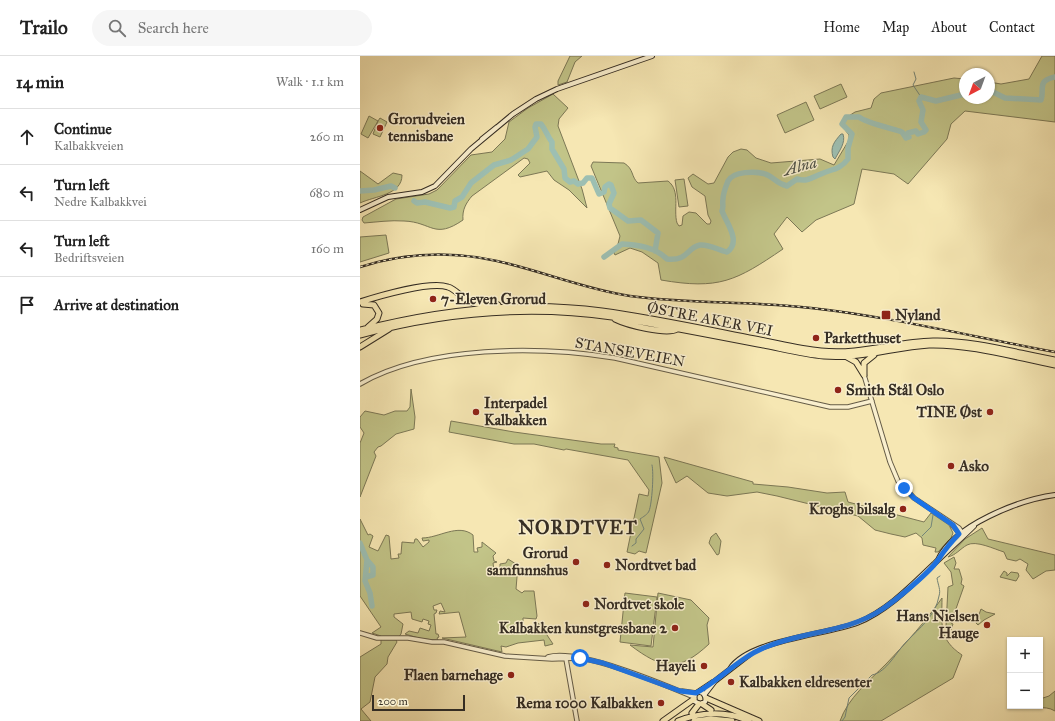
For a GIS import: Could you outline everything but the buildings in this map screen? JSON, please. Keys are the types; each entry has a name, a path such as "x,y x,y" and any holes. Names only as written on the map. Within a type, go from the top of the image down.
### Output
{"highway":[{"path":"361,303 392,293 433,285 450,288 466,300 477,304 519,307"},
{"path":"361,303 374,305 379,313 377,319 363,330"},
{"name":"ØSTRE AKER VEI","path":"363,330 441,313 519,307 599,311 822,351 863,351 910,343 944,341 977,345 1055,360"},
{"name":"ØSTRE AKER VEI","path":"393,326 454,316 502,312 565,313 611,317 627,324 660,330 672,331 678,329 810,354 846,357 875,354 918,346 945,345 976,349 1055,365"},
{"path":"360,334 393,326"},
{"path":"360,347 393,326"},
{"path":"864,375 863,368 865,362 875,354"},
{"path":"846,357 856,362 864,375"},
{"path":"663,721 696,695"},
{"path":"705,696 759,721"},
{"path":"692,713 701,704 711,710"},
{"path":"678,721 696,715 715,714 729,715 749,721"},
{"path":"694,721 711,719 732,721"}],"main road":[{"path":"360,210 385,198 422,192 435,186 458,160 481,141 488,132 502,124 525,105 548,92 652,56"},
{"path":"696,695 730,669 740,658 782,641 846,627 863,620 892,602 938,560 942,553 962,534 974,526 1013,506 1055,495"},
{"path":"701,704 715,681"},
{"path":"696,695 705,696"},
{"path":"696,695 701,704"}],"street":[{"name":"STANSEVEIEN","path":"360,384 390,369 428,359 492,352 545,352 588,354 615,358 830,407 848,407 872,401"},
{"path":"864,375 890,462 898,480 914,498 953,525 962,534"},
{"path":"360,633 377,638 444,642 501,656 566,659 580,658"},
{"path":"547,658 560,656 580,658 603,663 680,691 696,695"},
{"path":"566,659 577,721"}],"green space":[{"path":"570,56 582,56 575,62 567,82 558,85 558,81"},
{"path":"1042,56 1055,56 1055,122 965,111 951,124 947,139 908,184 894,174 862,169 854,204 816,220 802,232 787,217 774,234 783,249 739,276 713,283 698,284 661,280 658,263 642,252 630,248 615,255 614,253 620,236 591,166 593,162 624,163 631,170 638,183 668,181 672,185 676,195 676,218 679,226 682,225 683,216 689,212 696,213 707,224 710,224 711,221 708,215 705,196 692,187 688,178 693,174 708,184 714,183 728,157 733,152 741,149 747,150 756,158 771,163 820,159 834,165 849,140 849,135 842,126 844,119 855,112 871,108 874,99 881,93 954,78 959,78 959,104 995,104 995,83 1001,84 1029,79"},
{"path":"841,84 847,97 820,109 814,96"},
{"path":"553,94 568,108 559,119 558,126 582,189 587,208 569,190 554,180 547,171 520,177 518,175 530,163 528,159 524,158 472,196 465,207 463,220 453,226 445,229 439,229 404,221 364,223 362,220 363,217 396,199 429,194 437,190 471,155 492,152 505,139 509,122 528,108"},
{"path":"806,102 814,120 785,133 777,115"},
{"path":"369,116 378,121 368,138 361,134"},
{"name":"Grorudveien tennisbane","path":"380,118 387,122 380,137 373,134"},
{"path":"360,171 378,184 393,173 402,175 401,182 393,191 360,203"},
{"path":"684,179 688,206 679,207 675,180"},
{"path":"386,235 389,253 360,262 360,237"},
{"path":"411,389 415,417 414,429 396,434 378,447 374,452 376,456 360,497 360,443 364,433 360,427 360,417 365,411 384,415 395,411 407,411 410,407"},
{"path":"451,421 514,432 601,444 615,444 614,447 618,448 618,450 659,457 662,483 646,553 639,551 635,554 627,552 639,494 648,496 649,490 628,460 534,444 514,444 449,432"},
{"path":"664,457 753,482 753,484 788,487 827,493 845,492 848,502 924,522 931,513 949,525 953,533 951,538 938,552 935,552 936,548 923,545 922,538 916,533 905,537 875,530 858,516 757,492 727,496 708,493 687,476 676,483"},
{"path":"360,519 368,535 370,534 373,536 369,547 378,551 386,535 389,536 391,559 399,558 398,554 401,554 402,542 414,543 415,539 417,539 423,547 429,542 429,540 423,541 422,538 461,530 473,535 474,552 478,552 477,548 482,547 482,542 496,553 493,556 494,561 497,562 493,563 494,570 500,569 500,564 506,563 508,559 516,564 516,589 522,593 524,591 534,591 537,616 536,619 523,618 523,627 538,626 539,623 553,644 545,646 544,640 518,643 506,647 501,646 502,652 442,638 466,637 459,612 439,614 440,611 445,612 441,603 433,606 434,610 437,610 434,614 436,634 438,634 439,637 437,638 438,640 422,639 405,634 409,631 418,633 420,628 429,631 431,625 428,624 429,621 423,619 422,622 412,619 411,612 394,614 394,617 403,624 401,634 396,640 397,642 388,657 387,664 375,677 370,702 361,709 371,721 360,721 360,657 381,644 381,636 372,633 381,627 360,596"},
{"path":"982,528 988,539 1055,555 1055,570 1046,571 1033,579 1026,570 1028,564 1020,559 1016,561 1007,559 1004,552 975,544 967,545 948,557 965,539"},
{"path":"716,533 721,541 719,554 717,555 709,543 711,537"},
{"path":"954,557 956,563 954,569 959,569 962,579 961,584 964,586 951,623 953,624 949,635 946,626 948,587 953,585 951,572 944,563"},
{"path":"1004,571 1007,573 1007,576 1011,572 1018,573 1019,576 1016,581 1000,577"},
{"path":"625,593 657,597 651,646 620,642"},
{"path":"658,593 691,600 709,618 707,625 709,644 688,660 670,664 661,663 651,659 630,645 653,647"},
{"path":"942,598 942,623 945,637 954,649 962,655 953,678 881,721 840,721 854,697 908,640"},
{"path":"981,609 995,614 978,625 976,623"},
{"path":"1055,691 1055,711 1043,708 1043,698 1049,696"}],"shaded area":[{"path":"841,134 843,134 844,141 835,159 832,153 832,147"}],"waterway":[{"path":"914,72 916,79 913,85 921,97"},
{"name":"Alna","path":"995,93 1005,98 1041,100 1043,83 1055,77"},
{"name":"Alna","path":"604,257 622,244 652,249 667,259 679,258 700,245 710,246 727,252 731,248 733,238 732,232 722,211 723,201 724,192 728,181 735,175 751,172 761,173 768,175 787,186 797,179 809,179 839,167 848,159 848,148 852,134 842,124 846,117 859,117 872,123 902,132 906,138 909,137 908,133 916,131 918,134 926,130 921,122 923,110 919,101 921,97 936,101 959,95"},
{"path":"414,201 417,203 425,202 450,208 454,207 455,201 462,197 471,183 494,165 511,160 528,149 537,137 535,127 536,124 541,124 552,142 552,149 564,169 565,178 570,182 574,181 578,184 583,183 587,178 592,178 599,194 604,192 605,187 609,184 611,185 614,193 609,204 610,208 628,221 641,220 658,233 655,251"},
{"path":"360,191 374,190 391,186 395,188"},
{"path":"632,546 636,543 636,539 644,529 640,519 648,513 650,507 653,481 652,465"},
{"path":"922,536 931,527 933,515"},
{"name":"Alna","path":"360,543 367,560 365,581 370,593 372,606"},
{"path":"366,577 373,575 373,567 367,560"},
{"path":"842,721 845,717 849,698 872,675 887,666 903,645 931,615 940,594 937,578 940,576"}],"railway":[{"path":"360,267 377,262 411,256 445,255 480,258 514,265 596,289 630,296 653,299 766,304 842,312 903,322 1055,352"}],"place":[{"name":"Grorudveien tennisbane","path":"380,128"},
{"name":"7-Eleven Grorud","path":"433,299"},
{"name":"Nyland","path":"886,315"},
{"name":"Parketthuset","path":"816,338"},
{"name":"Smith Stål Oslo","path":"838,390"},
{"name":"Interpadel Kalbakken","path":"476,412"},
{"name":"TINE Øst","path":"990,412"},
{"name":"Asko","path":"951,466"},
{"name":"Kroghs bilsalg","path":"903,509"},
{"name":"Grorud samfunnshus","path":"576,562"},
{"name":"Nordtvet bad","path":"607,565"},
{"name":"Nordtvet skole","path":"586,604"},
{"name":"Hans Nielsen Hauge","path":"987,625"},
{"name":"Kalbakken kunstgressbane 2","path":"675,628"},
{"name":"Hayeli","path":"704,666"},
{"name":"Flaen barnehage","path":"511,675"},
{"name":"Kalbakken eldresenter","path":"731,682"},
{"name":"Rema 1000 Kalbakken","path":"661,703"}],"district":[{"name":"NORDTVET","path":"578,527"}],"route":[{"path":"580,658 603,663 680,691 696,693 700,692 752,653 765,647 788,639 846,627 876,614 907,590 938,560 940,555 959,534 953,525 914,498 904,488"}]}
